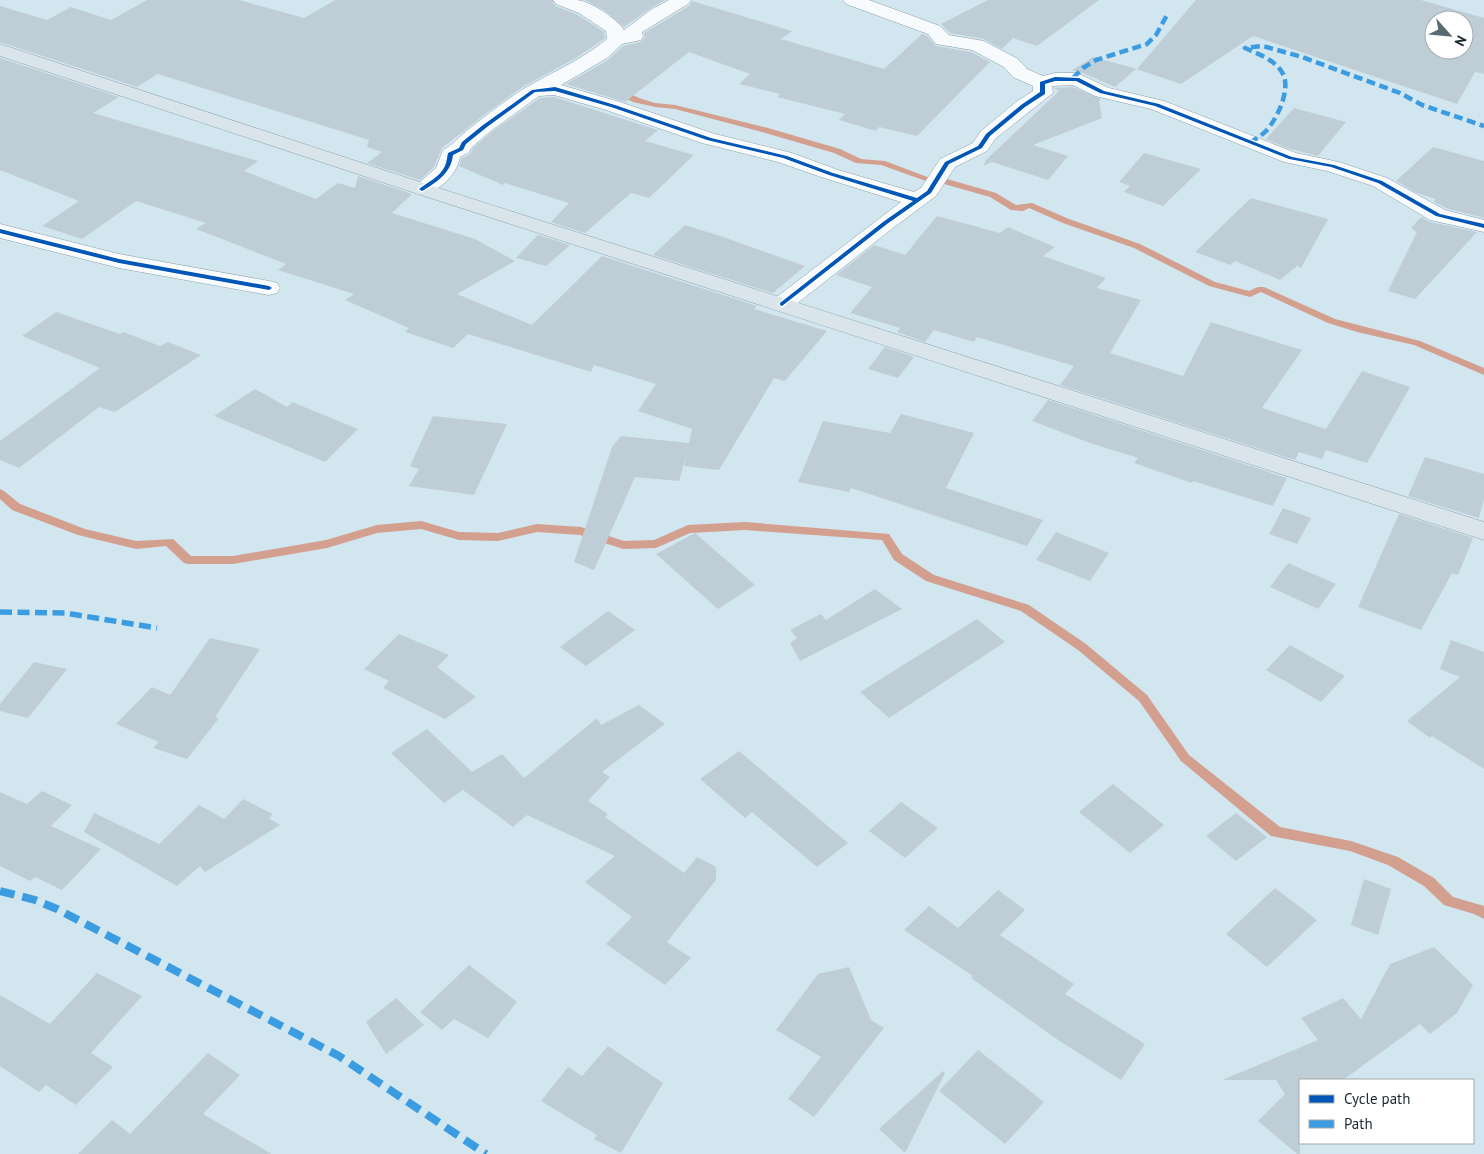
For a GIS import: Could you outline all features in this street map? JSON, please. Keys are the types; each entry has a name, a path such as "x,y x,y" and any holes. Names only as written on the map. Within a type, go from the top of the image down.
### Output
{"main road":[{"path":"0,50 422,189 1484,531"}],"street":[{"path":"562,0 585,9 612,26 615,30 616,40"},
{"path":"422,189 437,180 450,164 450,154 461,149 464,143 485,126 534,91 600,54 616,40 634,36 633,30 682,0"},
{"path":"852,0 934,30 943,40 977,45 1011,63 1020,73 1042,83 1056,79 1072,78 1102,92 1157,105 1291,158 1332,166 1380,182 1438,215 1484,226"},
{"path":"782,304 929,192 947,163 980,147 988,135 1023,106 1043,93 1042,83"},
{"path":"534,91 555,89 576,94 709,139 785,157 831,174 917,200"},
{"path":"0,231 119,261 269,288"}],"building":[{"path":"147,0 239,0 304,18 335,0 551,0 555,6 578,15 604,32 605,38 576,58 524,86 488,112 442,148 434,167 420,180 367,163 382,152 367,147 369,140 158,74 137,87 0,42 0,6 47,20 71,7 111,20"},
{"path":"585,0 665,0 624,27 604,10"},
{"path":"988,0 1099,0 1037,46 1013,38 1002,49 984,39 950,33 941,24"},
{"path":"1196,0 1421,0 1456,10 1424,10 1424,60 1474,60 1474,15 1484,18 1484,74 1475,72 1457,104 1253,36 1181,84 1136,69 1115,87 1078,71 1071,71 1093,57 1137,69"},
{"path":"692,1 792,31 781,39 884,69 922,34 927,36 936,46 971,52 990,62 917,136 879,127 876,131 839,120 845,114 777,97 780,94 739,84 750,74 689,52 625,102 566,84 608,60 623,46 641,42 645,37 644,33 689,6"},
{"path":"0,58 119,97 93,113 258,161 244,171 316,199 338,183 355,188 358,176 412,194 392,213 475,239 515,261 457,294 532,325 602,256 757,306 754,309 827,331 785,381 774,378 719,470 684,466 688,449 679,481 635,477 594,570 574,562 612,447 621,436 689,443 692,429 638,411 656,384 594,365 591,372 468,334 453,348 405,332 409,328 345,300 354,294 278,270 286,264 196,229 206,223 136,201 82,239 42,226 79,201 0,170"},
{"path":"1073,87 1101,99 1099,101 1102,118 1033,145 1068,156 1048,180 992,162 983,166 986,160 1059,91 1054,88"},
{"path":"554,97 658,130 645,141 694,155 649,198 631,193 585,233 551,222 569,203 505,183 503,185 459,166 462,158 469,155 474,147 493,131 540,98"},
{"path":"1294,108 1346,122 1318,156 1287,148 1266,139"},
{"path":"1433,147 1484,161 1484,218 1446,208 1434,202 1436,199 1417,193 1396,181"},
{"path":"1144,153 1201,169 1163,206 1124,192 1130,186 1119,182"},
{"path":"1251,198 1328,219 1301,268 1297,266 1280,280 1235,261 1230,265 1195,252"},
{"path":"937,216 1000,233 1008,227 1055,247 1043,256 1106,278 1097,288 1141,300 1110,353 1183,376 1211,322 1302,350 1262,408 1326,429 1362,371 1410,387 1367,463 1326,450 1322,459 1299,452 1295,460 1060,385 1074,366 977,337 974,342 934,330 925,342 897,332 900,328 850,313 872,287 836,275 874,245 905,255"},
{"path":"1421,217 1430,222 1477,232 1415,299 1388,291 1417,232 1411,228"},
{"path":"685,225 805,266 773,293 653,255"},
{"path":"538,235 570,245 546,266 516,258"},
{"path":"56,312 120,334 123,332 160,346 168,342 201,355 115,412 99,407 19,468 0,460 0,441 100,368 22,336"},
{"path":"885,347 914,357 898,378 868,369"},
{"path":"255,389 287,407 292,402 358,429 325,462 214,416"},
{"path":"1048,400 1287,478 1273,506 1193,481 1192,483 1134,463 1138,458 1090,443 1032,421"},
{"path":"901,414 974,433 946,488 1043,520 1027,546 851,488 849,492 798,482 823,421 890,433"},
{"path":"433,416 507,424 474,495 409,486 419,469 410,466"},
{"path":"1425,457 1484,474 1484,499 1479,518 1408,496"},
{"path":"1283,508 1311,518 1297,544 1269,534"},
{"path":"1399,514 1473,538 1458,575 1452,573 1421,630 1358,607"},
{"path":"1056,532 1109,553 1090,581 1036,560"},
{"path":"695,533 755,585 718,609 656,554"},
{"path":"1288,563 1336,584 1318,609 1270,587"},
{"path":"875,589 902,609 800,661 790,643 797,638 790,630 821,614 826,620"},
{"path":"608,611 635,630 586,666 560,647"},
{"path":"977,619 1005,642 889,718 860,692"},
{"path":"399,634 449,655 437,667 476,697 445,719 383,688 389,681 364,669"},
{"path":"210,638 260,649 215,717 219,718 187,759 153,748 159,742 116,724 152,687 170,695"},
{"path":"1451,640 1484,652 1484,769 1432,736 1430,738 1407,721 1460,677 1440,669"},
{"path":"1290,645 1345,676 1321,702 1266,670"},
{"path":"34,662 67,669 28,718 0,711 0,704"},
{"path":"639,705 665,724 602,772 610,777 588,801 608,814 605,817 684,873 697,857 716,867 716,880 667,942 691,958 665,985 606,944 632,917 585,882 615,856 527,815 513,827 463,790 444,803 391,753 427,729 472,772 502,754 524,778 597,718 601,725"},
{"path":"739,751 848,843 817,867 752,812 745,818 700,779"},
{"path":"1113,784 1164,825 1130,853 1079,812"},
{"path":"42,791 72,805 51,826 101,849 62,890 35,877 30,881 0,866 0,792 27,804"},
{"path":"243,799 273,814 269,818 280,825 205,872 200,866 177,886 84,832 94,813 159,844 199,805 224,819"},
{"path":"901,802 938,828 905,858 869,831"},
{"path":"1236,813 1267,837 1236,861 1206,836"},
{"path":"1364,879 1391,889 1378,935 1351,925"},
{"path":"1275,888 1317,920 1267,967 1226,934"},
{"path":"998,890 1025,910 1000,935 1074,984 1065,994 1145,1044 1121,1080 1058,1040 971,978 973,976 904,930 929,906 958,928"},
{"path":"1434,947 1473,985 1457,1013 1430,1034 1420,1024 1344,1079 1299,1079 1300,1154 1297,1154 1258,1121 1285,1094 1276,1080 1222,1080 1318,1040 1301,1018 1343,998 1361,1019 1390,964"},
{"path":"469,965 517,1002 488,1038 454,1019 442,1030 420,1012"},
{"path":"849,967 871,1020 884,1028 814,1117 788,1099 821,1057 776,1030 818,974"},
{"path":"97,973 142,996 91,1053 113,1067 76,1105 46,1085 39,1092 0,1066 0,995 50,1024"},
{"path":"396,998 424,1025 386,1054 366,1022"},
{"path":"608,1046 663,1083 621,1153 594,1139 597,1135 541,1101 568,1067 582,1076"},
{"path":"978,1050 1044,1102 1005,1144 939,1091"},
{"path":"208,1053 240,1075 203,1114 272,1154 78,1154 112,1120 130,1134"},
{"path":"943,1071 945,1073 905,1153 879,1129"}],"waterway":[{"path":"618,91 636,100 655,105 675,107 765,130 837,151 859,161 882,163 926,178"},
{"path":"947,182 993,195 1014,208 1023,208 1029,205 1066,221 1137,246 1212,284 1250,294 1261,289 1332,321 1351,328 1426,346 1484,372"},
{"path":"0,493 16,507 82,532 136,545 169,542 188,560 233,560 327,544 377,529 421,525 459,536 498,537 537,528 581,531 623,545 656,544 688,529 745,526 885,537 898,557 930,578 1025,608 1082,647 1143,698 1185,758 1276,832 1351,846 1393,861 1429,882 1449,901 1478,909 1484,913"}],"marked path":[{"path":"1073,78 1083,68 1102,57 1147,44 1156,35 1167,15"},
{"path":"1250,143 1263,134 1270,126 1284,95 1285,80 1280,69 1266,58 1245,48 1263,46 1302,57 1400,93 1422,105 1484,126"},
{"path":"0,612 65,613 157,628"},
{"path":"0,891 35,900 57,909 339,1056 486,1154"}],"cycle path":[{"path":"782,304 885,223 929,192 947,163 980,147 988,135 1023,106 1043,93 1042,83 1055,79 1077,79 1102,92 1157,105 1291,158 1332,166 1380,182 1438,215 1484,226"},
{"path":"422,189 445,171 450,154 461,149 464,143 485,126 534,91 555,89 613,106 709,139 785,157 831,174 917,200"},
{"path":"0,231 119,261 269,288"}]}
